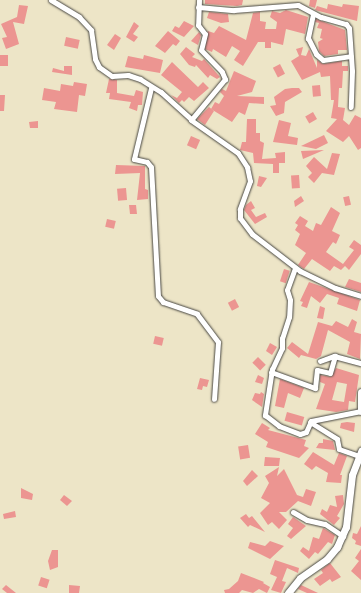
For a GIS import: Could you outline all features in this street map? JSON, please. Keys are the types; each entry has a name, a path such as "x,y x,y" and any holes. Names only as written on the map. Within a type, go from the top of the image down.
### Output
{"street":[{"path":"51,0 79,17 91,30 95,59 99,67 112,76 135,76 151,88 161,92 192,120 242,159 250,177 240,218 252,234 295,268 335,288 361,296"},
{"path":"192,120 225,79 222,72 201,50 205,34 198,25 199,0"},
{"path":"198,8 234,10 297,2 313,14 348,26 351,56 351,107"},
{"path":"313,14 308,38 316,54 323,60 351,56"},
{"path":"151,88 134,159 147,162 151,167 158,296 164,303 197,314 218,342 214,398"},
{"path":"295,268 288,290 290,307 282,338 283,346 271,372 265,415 279,426 300,434 306,432 310,421"},
{"path":"271,372 315,388 317,370 330,373 335,356"},
{"path":"320,361 327,357 335,356 361,362"},
{"path":"310,421 361,411 361,392"},
{"path":"288,593 304,575 333,553 343,536 352,475 360,454 339,449 337,439 310,421"},
{"path":"295,512 326,525 343,536"}],"building":[{"path":"205,0 243,0 242,5 237,6 205,4"},
{"path":"310,0 317,0 315,8 309,6"},
{"path":"328,4 342,7 343,4 359,6 357,21 315,10 317,6 327,9"},
{"path":"19,5 28,6 24,24 13,22 19,44 6,49 2,38 7,37 1,24 17,17"},
{"path":"286,10 308,17 305,34 286,29 283,45 271,42 271,48 265,48 265,42 258,42 243,66 234,60 240,51 232,46 226,57 213,49 212,52 205,49 208,31 214,33 219,26 246,40 253,13 260,12 260,21 266,22 265,29 276,29 277,22 270,17 272,11 280,13"},
{"path":"209,12 228,14 229,22 221,23 207,18"},
{"path":"316,19 345,30 347,50 338,50 338,54 324,56 319,51 318,42 323,39 320,38 322,29 317,28 319,23 315,22"},
{"path":"184,21 194,26 184,37 172,31 175,26 179,28"},
{"path":"134,22 139,26 133,34 138,37 134,42 126,37"},
{"path":"168,31 180,41 176,46 173,44 165,53 155,46"},
{"path":"199,32 201,35 198,45 191,41"},
{"path":"115,34 121,38 114,50 107,45"},
{"path":"66,37 80,40 78,49 64,46"},
{"path":"186,47 195,54 192,57 202,61 204,59 220,77 217,79 210,75 208,78 196,65 195,67 189,65 180,54"},
{"path":"303,47 301,55 306,56 309,49 317,68 317,60 323,64 342,61 342,66 348,66 348,71 343,71 342,88 339,88 338,107 345,108 343,120 349,125 355,115 361,118 361,148 358,150 349,136 343,142 326,131 337,119 331,118 334,100 331,100 330,76 321,77 320,72 302,80 291,61 299,56 296,49"},
{"path":"0,55 8,55 8,66 0,66"},
{"path":"144,55 163,60 160,73 125,67 128,56 143,59"},
{"path":"172,62 198,87 203,82 209,88 194,101 189,97 184,102 182,100 179,103 171,95 177,98 182,92 161,75"},
{"path":"280,64 285,74 278,77 273,68"},
{"path":"64,66 72,66 72,75 52,72 53,68 64,71"},
{"path":"234,71 256,81 252,92 237,96 264,97 264,104 249,103 245,115 239,112 232,122 211,109 215,102 219,104 224,96 220,92 222,89 226,91"},
{"path":"109,79 117,80 117,93 134,96 136,90 143,92 142,105 138,105 137,111 129,108 131,102 109,99 110,93 106,93"},
{"path":"74,82 87,84 85,96 79,95 77,112 54,109 56,102 42,100 44,88 60,91 61,84 73,86"},
{"path":"320,85 321,96 313,97 312,86"},
{"path":"299,88 302,92 285,102 284,113 276,116 270,106 276,105 274,97 285,89"},
{"path":"0,95 5,95 4,111 0,111"},
{"path":"209,107 214,111 205,125 197,119"},
{"path":"313,112 317,119 309,123 305,116"},
{"path":"247,119 256,119 256,133 260,133 260,141 264,143 262,159 276,158 275,153 285,152 285,163 279,163 279,173 273,173 273,164 254,163 253,153 240,150 242,142 246,142"},
{"path":"279,120 291,123 288,136 298,138 297,145 273,142"},
{"path":"38,121 38,128 30,128 29,122"},
{"path":"324,135 328,143 316,149 301,146"},
{"path":"191,136 200,140 196,149 187,145"},
{"path":"324,150 303,159 301,151"},
{"path":"332,153 340,154 334,175 322,173 314,183 308,177 312,173 306,166 314,157 327,169"},
{"path":"116,165 145,166 145,189 148,190 148,199 137,200 140,173 115,174"},
{"path":"299,175 300,188 292,189 291,176"},
{"path":"259,176 267,178 261,187 257,186"},
{"path":"126,188 127,200 118,201 117,189"},
{"path":"301,196 304,201 295,207 294,201"},
{"path":"349,196 351,205 345,206 343,197"},
{"path":"251,201 255,208 251,210 256,217 265,213 267,217 255,224 244,210 246,205"},
{"path":"129,205 136,205 137,214 130,214"},
{"path":"331,207 340,213 332,231 340,235 336,244 333,242 326,252 343,264 354,250 349,247 354,240 361,245 361,254 349,270 345,266 341,270 334,266 330,271 312,259 304,269 298,265 306,253 295,245 300,234 295,230 298,225 295,223 300,216 308,221 305,226 313,231 316,223 321,225"},
{"path":"107,219 116,221 114,229 105,227"},
{"path":"284,269 290,271 286,283 280,281"},
{"path":"349,279 361,283 361,292 345,287"},
{"path":"309,282 360,300 357,311 337,304 339,298 327,294 320,303 311,296 307,308 301,306 303,302 300,301"},
{"path":"235,299 239,307 232,311 228,303"},
{"path":"320,306 325,308 323,319 317,318"},
{"path":"352,319 357,322 354,332 361,334 360,359 347,354 350,342 328,330 321,356 316,359 301,355 299,358 287,348 292,342 308,354 318,322 332,326 336,321 348,327"},
{"path":"155,336 164,338 162,346 153,344"},
{"path":"270,343 277,347 272,355 266,351"},
{"path":"258,357 266,365 260,370 252,363"},
{"path":"336,368 359,375 355,402 349,401 348,410 336,412 316,409 325,384 320,382 320,375 331,377","holes":["337,382 347,384 344,402 332,400"]},
{"path":"258,375 264,378 262,384 255,382"},
{"path":"200,378 209,380 207,387 203,386 202,390 197,389"},
{"path":"280,379 304,388 300,398 288,393 284,408 275,406"},
{"path":"261,392 264,394 262,407 252,400 255,393 260,394"},
{"path":"287,412 304,417 302,426 285,421"},
{"path":"262,423 270,428 268,430 306,440 304,446 309,448 299,458 266,447 268,442 255,434"},
{"path":"341,423 355,423 354,432 340,428"},
{"path":"323,439 333,441 335,450 316,448 319,443 323,443"},
{"path":"248,445 250,458 240,459 238,447"},
{"path":"313,452 334,465 339,453 347,456 340,475 342,475 341,483 326,482 328,473 316,466 312,470 304,464"},
{"path":"265,457 280,458 279,466 264,466"},
{"path":"279,467 277,476 284,469 297,495 303,497 306,489 316,492 311,506 298,501 286,512 279,512 287,520 279,529 272,522 268,525 260,513 270,503 261,498 269,483 265,476"},
{"path":"252,470 258,476 247,486 243,481"},
{"path":"21,488 33,494 32,500 21,498"},
{"path":"64,495 72,501 67,506 60,500"},
{"path":"343,495 344,504 337,516 340,518 334,525 320,514 322,509 327,512 330,505 337,507 335,496"},
{"path":"15,511 16,517 4,519 3,514"},
{"path":"246,514 249,518 252,516 265,532 250,525 248,527 240,518"},
{"path":"293,517 306,526 291,539 287,536 293,528 288,524"},
{"path":"361,526 361,546 355,544 356,541 352,538 353,533 357,534"},
{"path":"323,528 335,535 332,544 328,542 318,554 315,552 309,559 300,551 303,547 309,551 313,537 319,539"},
{"path":"270,541 284,546 270,559 248,548 250,542 265,546"},
{"path":"361,549 361,580 351,571 359,561 355,558"},
{"path":"52,550 58,550 58,567 50,570 48,561"},
{"path":"275,560 299,568 298,573 287,568 282,581 286,582 281,593 271,590 277,577 270,574"},
{"path":"330,563 341,577 332,582 330,579 320,586 314,579 323,573 321,570"},
{"path":"241,573 264,582 263,583 270,587 267,593 259,589 253,593 242,590 239,593 225,593 224,590 229,589 238,581"},
{"path":"41,577 50,580 47,588 38,586"},
{"path":"6,585 16,593 7,593 2,589"},
{"path":"69,585 80,586 79,593 69,593"},
{"path":"301,585 318,593 307,593 298,589"}]}
